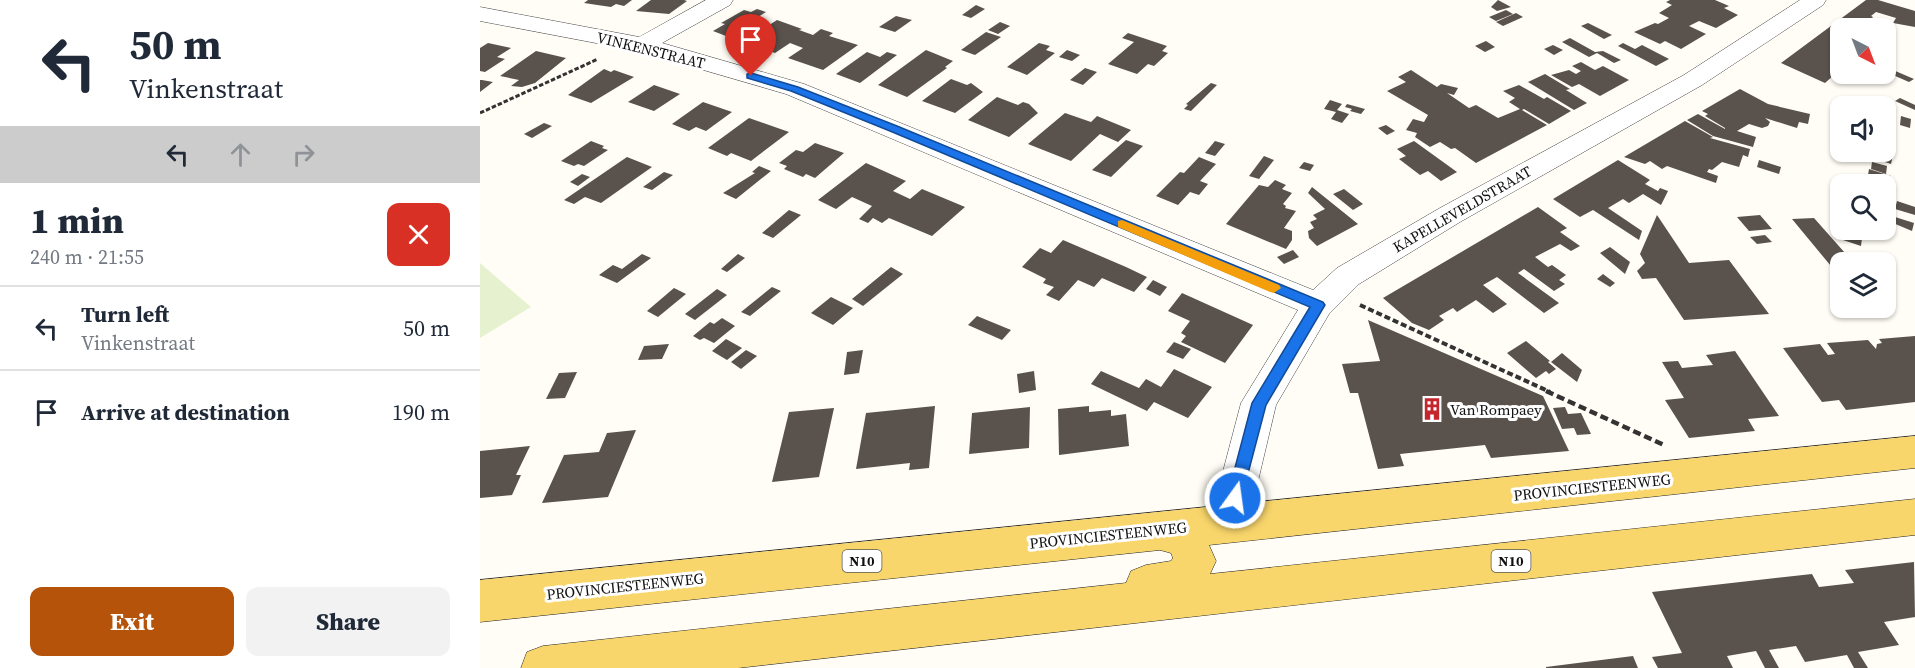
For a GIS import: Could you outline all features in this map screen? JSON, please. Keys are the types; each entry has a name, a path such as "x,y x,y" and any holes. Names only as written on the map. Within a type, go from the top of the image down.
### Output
{"main road":[{"name":"PROVINCIESTEENWEG","path":"480,601 1244,521 1412,507 1915,452"},
{"name":"N10","path":"543,668 1915,517"},
{"path":"1108,606 1138,586 1183,579 1196,561 1185,538 1155,530"}],"street":[{"path":"637,44 722,0"},
{"name":"KAPELLEVELDSTRAAT","path":"1244,521 1235,498 1259,403 1325,299 1348,276 1397,245 1693,80 1815,0"},
{"name":"VINKENSTRAAT","path":"480,14 637,44 795,89 1325,299"}],"path":[{"path":"480,113 637,44"},
{"path":"1325,299 1672,449"}],"green space":[{"path":"480,263 531,307 480,338"}],"building":[{"path":"588,0 632,0 624,6 616,4 611,7 584,3"},
{"path":"651,0 687,1 669,14 636,11"},
{"path":"1498,0 1511,7 1497,11 1491,7"},
{"path":"1670,0 1715,0 1729,6 1724,8 1738,15 1716,28 1699,21 1689,26 1706,34 1681,49 1665,41 1660,44 1634,32 1669,18 1659,13 1672,5 1666,2"},
{"path":"1866,0 1878,0 1915,11 1915,27 1896,24 1896,18 1876,12 1871,16 1872,18 1842,18"},
{"path":"976,5 985,9 971,18 962,15"},
{"path":"757,9 766,12 758,17 761,18 739,31 735,30 726,36 713,31 725,24 721,23 744,10 751,12"},
{"path":"1506,10 1513,14 1496,21 1489,17"},
{"path":"1516,13 1523,17 1503,26 1496,22"},
{"path":"896,16 912,20 895,32 879,27"},
{"path":"777,20 813,35 821,29 833,33 829,36 858,45 823,70 788,58 803,48 790,43 775,53 743,42"},
{"path":"1000,22 1010,26 998,34 988,30"},
{"path":"1588,23 1612,35 1604,39 1581,26"},
{"path":"1830,27 1830,79 1825,83 1781,63"},
{"path":"986,32 1001,37 975,55 961,50"},
{"path":"1128,33 1167,46 1162,51 1168,53 1154,66 1148,64 1137,74 1108,64 1134,42 1122,38"},
{"path":"1570,38 1595,52 1603,51 1621,60 1614,63 1597,53 1589,57 1562,42"},
{"path":"1486,41 1495,47 1485,52 1475,46"},
{"path":"488,43 511,48 497,57 505,59 485,72 480,71 480,48"},
{"path":"1039,43 1050,46 1046,50 1055,53 1027,75 1007,67"},
{"path":"1623,43 1635,49 1642,45 1669,59 1656,66 1618,46"},
{"path":"1553,45 1563,50 1554,55 1544,49"},
{"path":"926,50 953,61 945,67 947,68 907,97 878,85"},
{"path":"1067,50 1080,55 1072,61 1059,57"},
{"path":"536,51 566,58 535,83 522,87 511,86 519,80 500,76"},
{"path":"867,52 880,57 887,52 897,55 860,83 836,74"},
{"path":"1581,62 1595,70 1603,66 1629,80 1600,96 1579,84 1572,87 1551,75 1569,70 1576,74 1581,71 1572,66"},
{"path":"1085,68 1097,72 1083,85 1070,80"},
{"path":"604,69 634,77 591,103 568,95"},
{"path":"1411,70 1437,87 1441,84 1458,88 1454,95 1447,93 1469,108 1476,105 1498,118 1520,109 1509,102 1515,98 1503,91 1519,85 1571,111 1549,124 1524,109 1522,110 1547,125 1476,163 1455,148 1451,149 1440,142 1430,147 1415,137 1417,133 1406,130 1413,119 1424,122 1428,115 1387,91 1406,82 1398,77"},
{"path":"1896,71 1914,79 1909,82 1896,76"},
{"path":"1545,74 1570,89 1566,90 1587,103 1574,110 1528,82"},
{"path":"951,79 967,85 971,83 983,92 955,113 922,101"},
{"path":"480,80 482,80 493,82 480,92"},
{"path":"1211,83 1217,85 1191,111 1184,109 1188,105 1186,104"},
{"path":"654,85 680,94 654,111 628,102"},
{"path":"1740,89 1768,104 1810,114 1808,124 1799,122 1797,128 1765,118 1770,122 1768,126 1762,128 1749,124 1737,131 1756,137 1753,147 1713,136 1687,120 1698,114 1725,129 1705,116 1708,114 1702,111"},
{"path":"997,97 1018,105 1023,102 1029,104 1038,113 1009,137 968,120"},
{"path":"1900,98 1915,105 1915,110 1896,101"},
{"path":"1330,100 1342,104 1337,110 1349,114 1342,123 1331,119 1336,112 1324,109"},
{"path":"703,102 732,112 706,131 696,127 689,131 672,124"},
{"path":"1347,104 1365,109 1361,114 1350,111 1352,109 1345,107"},
{"path":"1065,113 1091,122 1097,116 1131,130 1118,142 1100,134 1071,161 1028,144"},
{"path":"1901,116 1911,119 1910,128 1900,125"},
{"path":"749,118 789,132 751,161 731,153 727,156 708,148"},
{"path":"1685,121 1713,137 1710,138 1750,149 1748,157 1743,155 1739,167 1722,162 1712,170 1709,169 1707,172 1718,176 1716,183 1667,166 1662,169 1650,161 1645,164 1624,157"},
{"path":"544,123 552,126 532,138 524,134"},
{"path":"1386,125 1395,131 1387,135 1378,128"},
{"path":"1126,140 1143,146 1111,177 1092,170"},
{"path":"591,141 608,150 584,166 578,164 574,166 561,161"},
{"path":"1215,141 1225,144 1215,156 1205,153"},
{"path":"1414,141 1457,172 1441,181 1428,171 1420,175 1399,159 1406,156 1397,149"},
{"path":"815,143 844,153 815,178 806,174 803,177 784,169 787,166 779,163 796,150 803,152"},
{"path":"1264,156 1274,160 1259,179 1249,176"},
{"path":"627,157 652,167 601,203 585,197 574,204 564,200"},
{"path":"1199,157 1216,164 1200,181 1208,184 1199,195 1190,192 1178,205 1156,196 1180,172 1184,173"},
{"path":"1618,160 1650,180 1645,184 1658,191 1660,188 1668,191 1661,205 1643,194 1629,203 1623,199 1608,208 1642,231 1639,240 1593,210 1580,217 1553,199"},
{"path":"1759,160 1781,167 1779,174 1757,167"},
{"path":"1304,162 1314,165 1310,171 1299,168"},
{"path":"1872,162 1887,166 1886,174 1871,169"},
{"path":"866,163 906,181 893,191 910,199 922,189 965,207 932,236 889,218 882,223 873,218 868,223 859,219 872,206 852,197 836,209 818,200"},
{"path":"759,166 771,171 736,199 723,193 755,173 752,172"},
{"path":"1869,169 1885,174 1868,174"},
{"path":"664,172 673,175 652,190 643,187"},
{"path":"582,174 590,177 578,186 570,182"},
{"path":"1275,180 1286,185 1282,189 1292,193 1283,204 1285,208 1296,211 1284,228 1292,231 1292,240 1286,249 1226,224 1259,185 1268,187"},
{"path":"1312,187 1358,224 1317,246 1309,238 1308,231 1314,228 1310,222 1317,219 1313,215 1325,209 1308,193"},
{"path":"1344,189 1363,204 1353,210 1333,194"},
{"path":"1897,201 1915,207 1915,215 1896,209"},
{"path":"1538,207 1567,228 1560,232 1580,246 1571,251 1560,244 1535,257 1548,267 1552,265 1566,275 1559,280 1565,284 1554,291 1524,269 1518,273 1559,303 1544,313 1497,277 1483,285 1507,304 1493,313 1476,300 1457,312 1453,308 1439,316 1444,320 1429,330 1412,323 1383,298"},
{"path":"789,210 801,215 773,238 762,233"},
{"path":"1657,215 1689,263 1729,260 1769,314 1684,320 1656,278 1642,279 1637,271 1645,263 1640,254"},
{"path":"1760,215 1772,229 1749,231 1737,217"},
{"path":"1896,217 1914,223 1912,231 1896,224"},
{"path":"1814,218 1830,236 1830,240 1834,240 1844,252 1830,252 1830,265 1792,219"},
{"path":"1765,235 1772,242 1757,244 1750,237"},
{"path":"1063,240 1147,277 1134,292 1102,278 1094,287 1078,280 1059,301 1046,295 1054,287 1043,283 1046,279 1022,267 1040,248 1051,253"},
{"path":"1843,240 1862,240 1861,246"},
{"path":"1610,247 1630,262 1625,274 1600,253"},
{"path":"1293,250 1299,257 1284,264 1277,257"},
{"path":"642,254 651,258 617,283 599,275 613,265 622,269"},
{"path":"738,254 745,258 727,272 721,269"},
{"path":"891,267 903,274 863,306 852,299"},
{"path":"1603,274 1615,283 1610,287 1597,279"},
{"path":"1153,280 1167,287 1160,296 1146,289"},
{"path":"772,287 781,291 750,316 741,312"},
{"path":"674,288 686,294 658,317 647,311"},
{"path":"717,289 727,295 695,320 685,314"},
{"path":"1182,293 1253,325 1225,363 1181,342 1186,336 1181,333 1190,321 1168,311"},
{"path":"831,297 853,308 833,325 811,313"},
{"path":"977,316 1011,330 1002,340 968,325"},
{"path":"722,318 735,326 714,343 693,336 710,322 714,324"},
{"name":"Van Rompaey","path":"1368,320 1543,396 1569,451 1491,458 1485,445 1400,454 1404,466 1378,469 1358,393 1350,393 1342,364 1380,361"},
{"path":"1915,336 1915,402 1846,410 1839,400 1822,402 1783,348 1820,344 1828,355 1835,354 1827,343 1868,340 1876,349 1877,344 1882,343 1879,339"},
{"path":"726,339 742,348 727,360 712,351"},
{"path":"1526,341 1556,369 1549,374 1546,371 1536,378 1507,353"},
{"path":"1174,342 1191,349 1183,359 1166,352"},
{"path":"669,344 662,359 638,360 644,346"},
{"path":"746,350 757,356 741,369 731,362"},
{"path":"863,350 859,373 844,375 847,352"},
{"path":"1735,351 1779,416 1748,419 1755,431 1689,438 1665,400 1684,398 1662,362 1678,361 1682,368 1713,365 1706,355"},
{"path":"1562,353 1582,370 1577,382 1551,362"},
{"path":"1174,369 1212,387 1188,418 1154,402 1147,411 1091,384 1101,371 1139,388 1146,379 1161,387"},
{"path":"1034,371 1036,390 1019,393 1017,374"},
{"path":"577,372 565,398 546,399 559,373"},
{"path":"935,406 929,468 909,470 910,463 856,469 866,413"},
{"path":"1089,406 1089,412 1111,410 1111,416 1126,414 1129,446 1059,455 1058,409"},
{"path":"1030,407 1029,448 969,454 972,413"},
{"path":"1565,407 1568,414 1581,413 1591,434 1577,435 1574,428 1562,429 1553,408"},
{"path":"834,408 819,477 772,482 789,412"},
{"path":"636,430 608,497 542,503 564,455 599,452 607,433"},
{"path":"530,446 516,475 521,475 512,495 480,498 480,451"},
{"path":"1914,562 1915,617 1884,622 1899,645 1858,652 1868,668 1854,668 1847,655 1805,662 1796,646 1769,650 1779,668 1765,668 1756,651 1727,656 1733,668 1658,668 1652,657 1682,653 1652,592 1812,574 1819,587 1854,583 1845,570"},
{"path":"1633,656 1638,668 1546,668 1546,667"}],"slow traffic":[{"path":"1122,224 1274,288"}],"place":[{"name":"Van Rompaey","path":"1432,409"}],"route":[{"path":"751,76 795,89 1318,305 1259,403 1235,498"}]}
